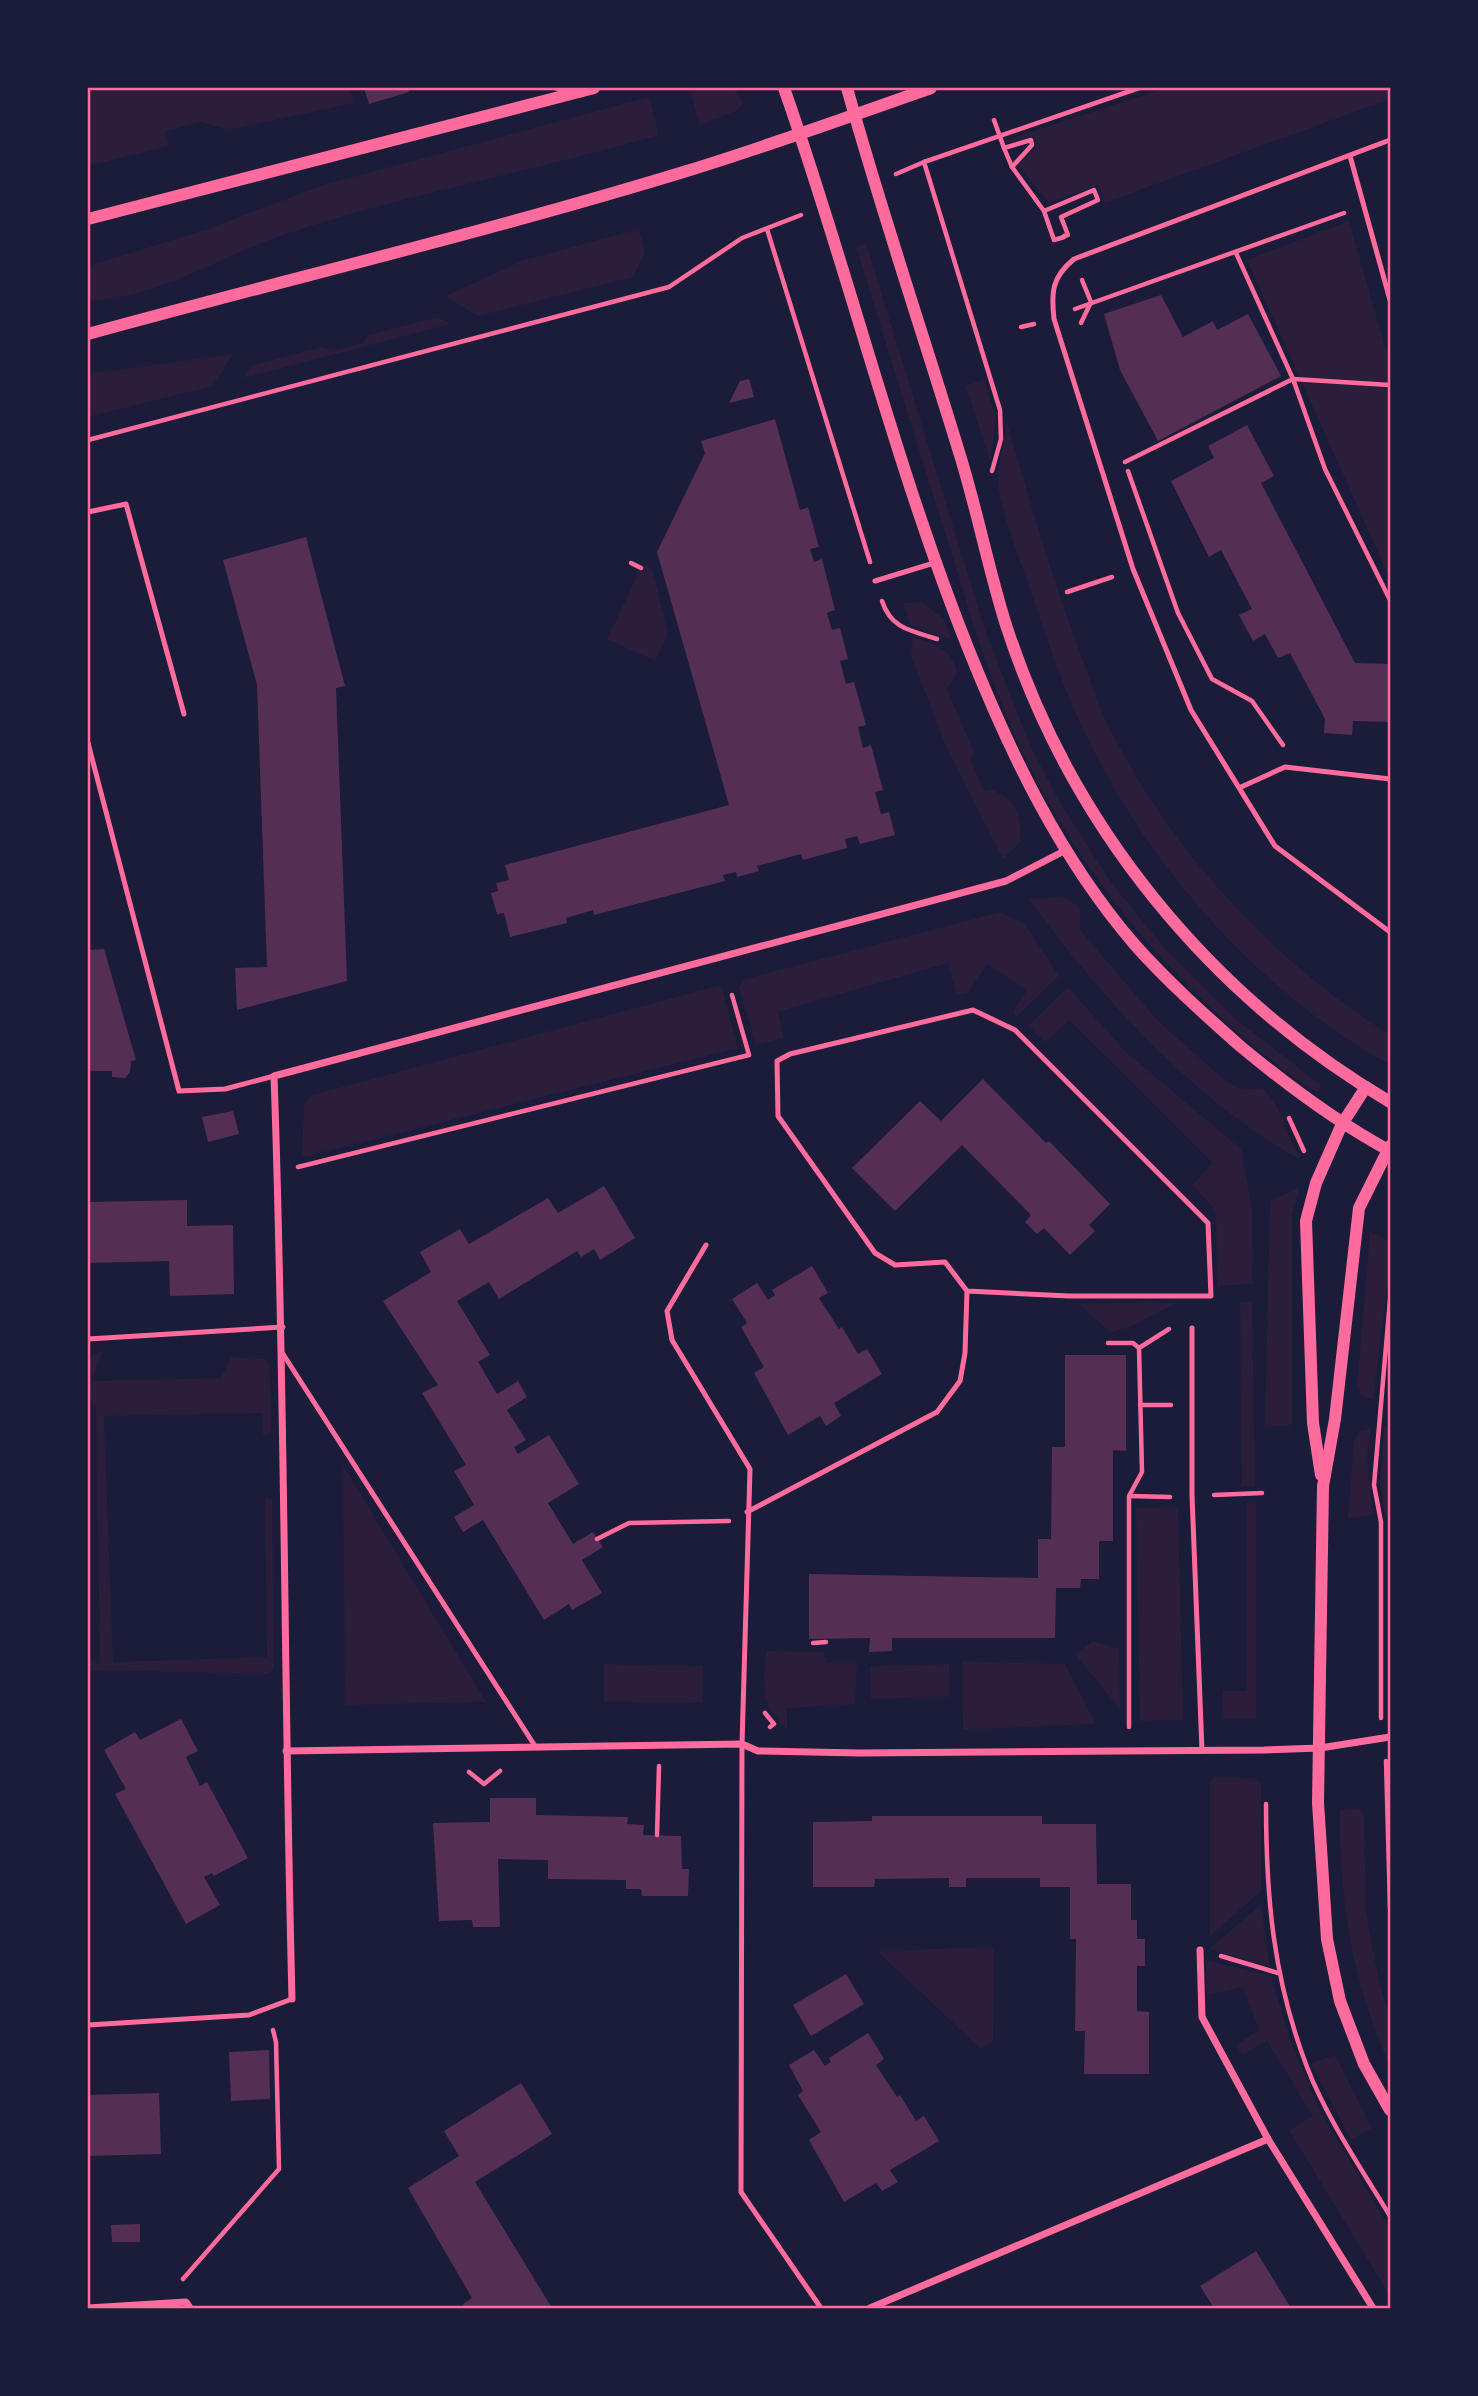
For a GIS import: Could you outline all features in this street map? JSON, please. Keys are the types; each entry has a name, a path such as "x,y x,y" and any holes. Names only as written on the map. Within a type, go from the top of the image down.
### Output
{"street":[{"path":"88,219 594,88"},
{"path":"784,88 824,206 934,563 1021,772 1066,850 1135,945 1205,1016 1342,1124 1390,1149 1359,1208 1335,1419 1323,1486 1319,1857 1327,1939 1340,2001 1364,2064 1391,2110"},
{"path":"847,88 873,184 977,511 1006,625 1049,732 1085,801 1136,878 1192,945 1279,1025 1391,1102"},
{"path":"91,331 311,276 643,184 800,134 931,88"},
{"path":"292,2000 286,1751 283,1327 274,1076 1006,880 1066,850"},
{"path":"1323,1486 1313,1423 1306,1221 1316,1183 1342,1124 1366,1087"},
{"path":"286,1751 742,1744 758,1751 859,1753 1202,1751 1320,1748 1388,1737"},
{"path":"1200,1950 1202,2017 1268,2138 1373,2308"},
{"path":"870,2308 1268,2138"},
{"path":"88,2308 186,2302 190,2308"}],"lane":[{"path":"556,88 576,92"},
{"path":"1391,140 1074,259 1054,280 1051,296 1055,319 1141,590 1191,710 1275,846 1391,932"},
{"path":"1350,156 1391,300"},
{"path":"88,512 127,504 184,714"},
{"path":"875,581 934,563"},
{"path":"88,743 179,1090 225,1089 274,1076"},
{"path":"1241,787 1285,767 1391,779"},
{"path":"747,1512 937,1412 960,1381 965,1353 967,1291 945,1262 895,1265 875,1253 778,1116 777,1061 790,1054 973,1010 1015,1030 1208,1223 1211,1296 1069,1296 967,1291"},
{"path":"706,1245 667,1311 672,1340 750,1469 746,1523 742,1744 741,2192 821,2308"},
{"path":"88,1339 283,1327"},
{"path":"1192,1328 1192,1495 1202,1751"},
{"path":"283,1354 535,1746"},
{"path":"88,2025 249,2015 292,2000"}],"path":[{"path":"873,184 924,162 1139,88"},
{"path":"994,120 1012,167 1044,211 1054,240 1068,235 1061,217 1098,200 1094,190 1044,211"},
{"path":"1004,148 1031,140 1032,145 1012,167"},
{"path":"924,162 1002,422 994,467 977,511"},
{"path":"1021,327 1055,319 1091,302 1364,205"},
{"path":"88,440 668,287 717,252 824,206"},
{"path":"767,229 884,609 893,622 912,632 943,642"},
{"path":"1064,236 1091,302"},
{"path":"1236,252 1293,379 1325,469 1372,568 1391,600"},
{"path":"1081,330 1081,319 1091,302"},
{"path":"1125,462 1293,379 1391,385"},
{"path":"1121,450 1178,613 1212,679 1252,701 1283,745"},
{"path":"631,563 641,568"},
{"path":"1067,592 1101,581"},
{"path":"732,995 749,1055"},
{"path":"298,1167 749,1055 777,1061"},
{"path":"1391,1300 1374,1485 1381,1522 1379,1685 1388,1737 1391,1907"},
{"path":"1139,1348 1163,1333"},
{"path":"1108,1343 1133,1343 1139,1348 1142,1472 1129,1496 1129,1730"},
{"path":"1140,1405 1172,1405"},
{"path":"1219,1495 1262,1493"},
{"path":"1129,1496 1166,1497"},
{"path":"597,1539 629,1523 746,1523"},
{"path":"813,1643 827,1642"},
{"path":"742,1744 774,1724 762,1706"},
{"path":"450,1748 451,1759 484,1784 503,1769"},
{"path":"657,1835 660,1760"},
{"path":"1266,1804 1267,1881 1278,1973 1308,2069 1337,2127 1391,2216"},
{"path":"1200,1950 1278,1973"},
{"path":"163,2303 279,2169 276,2042 266,2009"}],"shaded area":[{"path":"88,88 350,88 354,103 228,130 201,122 166,131 169,146 88,166"},
{"path":"689,88 734,88 743,103 738,110 700,125"},
{"path":"1166,88 1390,88 1390,99 1104,203 1098,185 1049,203 1018,165 1037,145 1034,136 1007,143 1006,140"},
{"path":"649,97 659,135 329,220 259,244 163,285 113,298 88,300 88,266 205,230 323,185"},
{"path":"1349,221 1390,364 1390,579 1247,260"},
{"path":"639,229 645,253 633,277 478,316 445,296 524,260"},
{"path":"866,243 985,630 1030,745 1058,799 1110,881 1167,951 1238,1021 1321,1085 1319,1092 1288,1073 1249,1042 1166,963 1109,894 1058,820 1017,740 986,662 856,246"},
{"path":"438,317 451,324 243,378 253,365 322,347 331,351 363,343 368,335"},
{"path":"233,354 213,386 88,417 88,374"},
{"path":"984,379 996,419 990,461 966,386"},
{"path":"1007,423 1070,626 1104,717 1133,771 1162,816 1228,899 1305,973 1390,1035 1390,1065 1345,1038 1302,1006 1222,933 1153,849 1124,804 1098,759 1069,697 1005,516 998,475"},
{"path":"643,564 652,568 668,634 655,661 607,639"},
{"path":"921,602 944,619 952,640 910,625 903,603"},
{"path":"913,637 935,645 951,658 957,673 947,689 975,754 970,758 984,791 991,789 1007,799 1016,810 1021,842 1003,859 945,744 911,656"},
{"path":"1062,897 1077,905 1080,909 1080,930 1157,1020 1227,1082 1243,1090 1262,1088 1270,1096 1290,1140 1302,1157 1297,1158 1257,1133 1220,1105 1150,1043 1118,1009 1057,937 1029,899"},
{"path":"1000,912 1025,924 1059,976 1016,1017 1013,1012 1027,990 987,964 968,993 961,995 956,993 948,963 778,1012 784,1038 756,1045 739,988 745,979"},
{"path":"721,985 738,1048 308,1156 302,1155 304,1105 312,1095"},
{"path":"1068,987 1127,1053 1241,1149 1252,1208 1253,1284 1217,1286 1216,1217 1213,1207 1192,1185 1213,1163 1069,1020 1045,1042 1028,1026"},
{"path":"1299,1188 1292,1215 1292,1422 1289,1426 1265,1426 1270,1201"},
{"path":"1370,1231 1390,1242 1390,1266 1373,1400 1361,1395 1357,1386"},
{"path":"1240,1302 1252,1302 1255,1486 1242,1486"},
{"path":"1176,1303 1134,1325 1110,1333 1080,1304"},
{"path":"103,1351 91,1381 221,1378 231,1357 267,1359 270,1372 271,1434 263,1435 263,1413 104,1416 113,1662 267,1657 265,1498 272,1500 274,1669 267,1674 88,1670 88,1657 100,1665 96,1405 88,1398 88,1356"},
{"path":"1384,1427 1390,1427 1390,1516 1385,1516 1380,1483"},
{"path":"1371,1428 1367,1457 1373,1515 1348,1519 1354,1440 1360,1431"},
{"path":"343,1465 486,1702 345,1705"},
{"path":"1247,1503 1256,1503 1256,1719 1223,1719 1223,1691 1247,1691"},
{"path":"1178,1507 1183,1720 1140,1721 1136,1508"},
{"path":"1093,1641 1119,1649 1120,1709 1075,1654"},
{"path":"766,1651 824,1652 827,1663 857,1662 855,1704 787,1708 787,1729 767,1702 764,1685"},
{"path":"962,1661 1065,1664 1096,1724 963,1730"},
{"path":"604,1664 703,1666 702,1703 604,1702"},
{"path":"949,1664 950,1697 871,1699 870,1666"},
{"path":"1213,1777 1254,1778 1261,1784 1261,1891 1210,1936 1210,1784"},
{"path":"1359,1808 1364,1815 1366,1912 1379,1981 1390,2019 1390,2066 1366,2004 1358,1973 1342,1877 1340,1810"},
{"path":"1261,1905 1270,1966 1209,1949 1257,1908"},
{"path":"990,1947 994,1950 993,2042 981,2049 877,1951"},
{"path":"1205,1960 1271,1976 1289,2037 1320,2111 1390,2229 1390,2296 1289,2130 1313,2116 1267,2041 1242,2055 1236,2045 1259,2030 1243,1987 1207,1995"},
{"path":"1335,2055 1372,2128 1351,2140 1311,2063"}],"building":[{"path":"364,88 408,88 409,92 369,104"},
{"path":"1161,295 1183,337 1213,321 1217,330 1248,314 1281,376 1158,441 1120,370 1104,314"},
{"path":"749,379 754,397 729,403 740,381"},
{"path":"775,419 800,510 808,507 819,547 810,549 814,562 822,559 835,610 827,613 832,630 840,628 848,659 840,661 846,684 854,682 866,725 858,727 863,748 871,745 883,790 875,792 881,814 889,812 895,835 860,844 857,836 845,839 847,848 803,860 801,854 757,866 759,871 737,877 736,872 723,875 725,881 594,915 593,910 566,918 567,923 510,937 504,913 497,914 491,893 498,891 496,883 509,880 505,865 729,805 657,552 705,453 701,441"},
{"path":"1247,425 1274,476 1261,483 1355,663 1390,664 1390,722 1353,721 1352,735 1324,733 1325,719 1290,653 1278,658 1265,634 1253,641 1239,615 1252,609 1221,550 1209,557 1171,481 1214,458 1208,446"},
{"path":"306,537 345,686 336,688 347,981 237,1010 235,968 267,967 257,685 223,560"},
{"path":"104,949 136,1060 131,1061 130,1072 125,1078 112,1077 112,1071 88,1071 88,950"},
{"path":"983,1079 1046,1143 1049,1141 1110,1204 1089,1225 1095,1231 1070,1255 1044,1228 1037,1234 1025,1222 1031,1215 962,1145 895,1211 852,1168 920,1101 941,1121"},
{"path":"233,1111 239,1134 208,1142 202,1117"},
{"path":"604,1186 635,1238 600,1260 594,1249 581,1257 577,1251 499,1299 489,1282 457,1301 490,1355 478,1362 497,1394 518,1381 527,1397 507,1410 526,1440 514,1447 518,1454 549,1435 579,1484 548,1503 573,1544 593,1532 603,1547 582,1560 602,1593 572,1610 569,1604 544,1620 483,1520 463,1532 454,1517 474,1505 454,1471 466,1465 422,1393 438,1385 383,1301 431,1272 420,1252 460,1229 469,1244 548,1198 558,1213"},
{"path":"187,1200 187,1226 233,1225 234,1294 170,1296 169,1261 88,1263 88,1202"},
{"path":"812,1266 828,1293 819,1298 839,1329 842,1327 858,1354 867,1349 882,1374 834,1403 841,1416 826,1426 820,1416 788,1435 754,1373 764,1367 741,1327 747,1323 732,1299 757,1283 768,1300 775,1295 772,1290"},
{"path":"1065,1355 1126,1355 1126,1451 1113,1450 1113,1541 1099,1541 1099,1579 1081,1579 1080,1588 1056,1588 1055,1638 892,1638 892,1651 869,1652 870,1638 809,1639 809,1574 1038,1578 1038,1539 1051,1539 1052,1447 1065,1447"},
{"path":"181,1719 198,1751 186,1757 200,1786 207,1782 248,1858 214,1876 212,1873 204,1877 220,1905 186,1924 115,1794 126,1789 104,1750 135,1732 140,1740"},
{"path":"490,1798 536,1798 536,1815 628,1817 627,1824 644,1825 643,1835 681,1836 682,1869 689,1869 688,1896 642,1896 641,1889 626,1889 626,1880 548,1879 548,1860 498,1859 500,1927 473,1927 472,1920 439,1921 433,1823 490,1822"},
{"path":"872,1816 1042,1816 1042,1824 1096,1824 1097,1884 1131,1884 1131,1920 1137,1920 1137,1939 1145,1939 1145,1966 1137,1966 1137,2011 1149,2012 1149,2074 1084,2074 1085,2031 1075,2031 1076,1939 1070,1939 1070,1887 1040,1887 1040,1878 966,1878 966,1887 949,1887 949,1878 875,1879 874,1887 813,1887 813,1822 872,1821"},
{"path":"846,1974 864,2004 811,2036 793,2005"},
{"path":"868,2033 884,2059 876,2065 897,2097 900,2095 916,2121 924,2116 939,2141 890,2170 898,2182 882,2191 876,2183 844,2202 809,2140 821,2132 798,2095 803,2091 789,2065 814,2050 825,2066 831,2062 829,2058"},
{"path":"269,2050 270,2099 231,2101 229,2052"},
{"path":"521,2083 552,2134 475,2182 552,2308 465,2308 463,2304 472,2298 408,2188 459,2156 444,2131"},
{"path":"159,2093 161,2154 88,2156 88,2095"},
{"path":"140,2224 140,2242 112,2242 111,2225"},
{"path":"1256,2251 1291,2308 1214,2308 1200,2286"}]}
